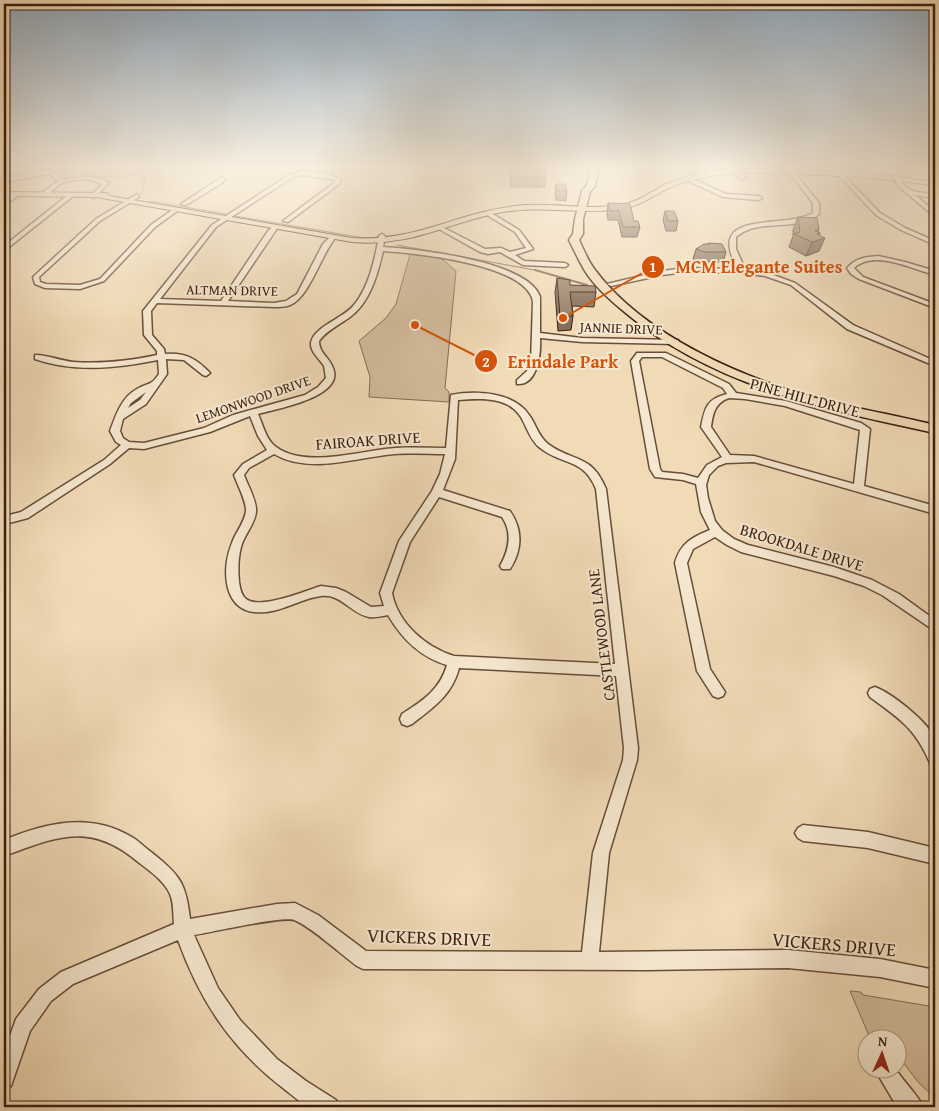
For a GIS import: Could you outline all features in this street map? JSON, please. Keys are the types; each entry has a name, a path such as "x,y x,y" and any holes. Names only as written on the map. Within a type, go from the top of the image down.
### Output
{"highway":[{"path":"580,219 578,234 574,240 580,256 591,273 634,325 644,332 647,338 646,342"},
{"path":"578,234 585,241 594,261 611,284 645,313 689,341 770,377 935,429"},
{"path":"611,297 638,319 675,342 723,367 789,393 828,405 902,420"},
{"path":"675,342 689,341"}],"main road":[{"path":"230,219 333,237 381,242 411,238 472,219"},
{"path":"274,219 381,242"}],"street":[{"path":"4,249 42,219"},
{"path":"100,219 35,278 37,283 60,287 80,287 102,280 153,226 163,219"},
{"path":"9,518 24,515 106,462 128,445 119,440 115,426 121,417 142,402 163,374 163,358 161,351 148,335 146,314 154,301 211,229 224,219"},
{"path":"497,219 517,231 530,249 508,255"},
{"path":"743,271 732,246 732,240 735,235 744,229 756,225 808,219"},
{"path":"886,219 899,227 935,243"},
{"path":"223,304 275,227"},
{"path":"440,228 478,246 481,250 490,252 501,250 523,263 565,265"},
{"name":"ALTMAN DRIVE","path":"154,301 274,305 293,300 302,293 326,244 333,237"},
{"path":"381,242 498,269 514,275 525,282 534,293 537,353 535,367 520,382"},
{"name":"LEMONWOOD DRIVE","path":"128,445 144,446 195,433 253,412 308,397 326,384 330,378 329,368 315,348 315,340 321,333 351,313 359,305 381,242"},
{"path":"935,273 878,258 860,259 850,268 853,273 861,278 935,306"},
{"path":"611,284 678,270 743,271 766,274 786,280 798,287 850,327 935,364"},
{"name":"JANNIE DRIVE","path":"536,335 582,340 675,342"},
{"path":"733,395 726,386 663,355 646,354 636,358 655,469 659,475 683,477 700,482 708,469 728,459 758,460 935,510"},
{"path":"38,357 46,361 62,363 104,365 129,364 177,356 187,358 206,372"},
{"name":"PINE HILL DRIVE","path":"728,459 706,427 712,405 719,398 733,395 775,401 864,428 866,431 859,489"},
{"name":"CASTLEWOOD LANE","path":"450,451 454,396 487,397 511,403 526,416 540,442 552,451 577,460 596,475 601,490 631,748 630,760 601,853 590,960"},
{"path":"253,412 262,436 274,450 246,466 238,475 251,508 251,514 234,552 233,590 238,601 244,605 261,608 321,591 328,591 342,594 370,612 390,610"},
{"name":"FAIROAK DRIVE","path":"274,450 293,457 313,460 395,451 450,451"},
{"path":"450,451 448,466 437,492 405,541 386,593 390,610 420,646 429,653 454,662 622,670"},
{"name":"BROOKDALE DRIVE","path":"700,482 709,518 717,532 726,540 742,547 875,586 901,601 935,626"},
{"path":"437,492 506,514 511,520 514,532 513,557 506,566"},
{"path":"717,532 692,542 686,548 682,563 704,671 718,692"},
{"path":"407,719 444,690 450,680 454,662"},
{"path":"875,693 919,727 931,744 935,758"},
{"path":"4,848 28,837 56,830 81,829 102,832 123,840 162,871 178,892 183,929 198,966 222,1012 260,1057 309,1096 329,1107"},
{"path":"803,834 868,840 935,856"},
{"name":"VICKERS DRIVE","path":"4,1079 23,1026 45,995 67,978 183,929 277,912 294,911 312,921 363,960 812,960 880,968 935,980"},
{"path":"890,1078 900,1093 913,1107"}],"shaded area":[{"path":"411,251 441,256 456,271 445,388 449,392 449,402 369,397 370,377 359,341 386,318 396,304"},
{"path":"850,991 861,992 863,995 935,1007 935,1098 918,1082 906,1066 906,1028 866,1028"}],"building":[{"path":"621,219 633,219 634,221 638,221 640,227 623,227"},
{"path":"667,219 677,219 678,221 668,221"},
{"path":"798,219 817,219 819,229 815,231 825,238 812,242 794,234 800,232"},
{"path":"709,243 722,244 726,252 704,252 696,249"},
{"path":"557,278 570,280 570,285 595,286 596,292 570,292 573,316 560,317"}],"waterway":[{"path":"252,219 364,238"},
{"path":"397,245 536,270"},
{"path":"536,270 540,271"},
{"path":"536,270 587,285"}],"place":[{"name":"MCM Elegante Suites","path":"563,318"},
{"name":"Erindale Park","path":"415,325"}]}
